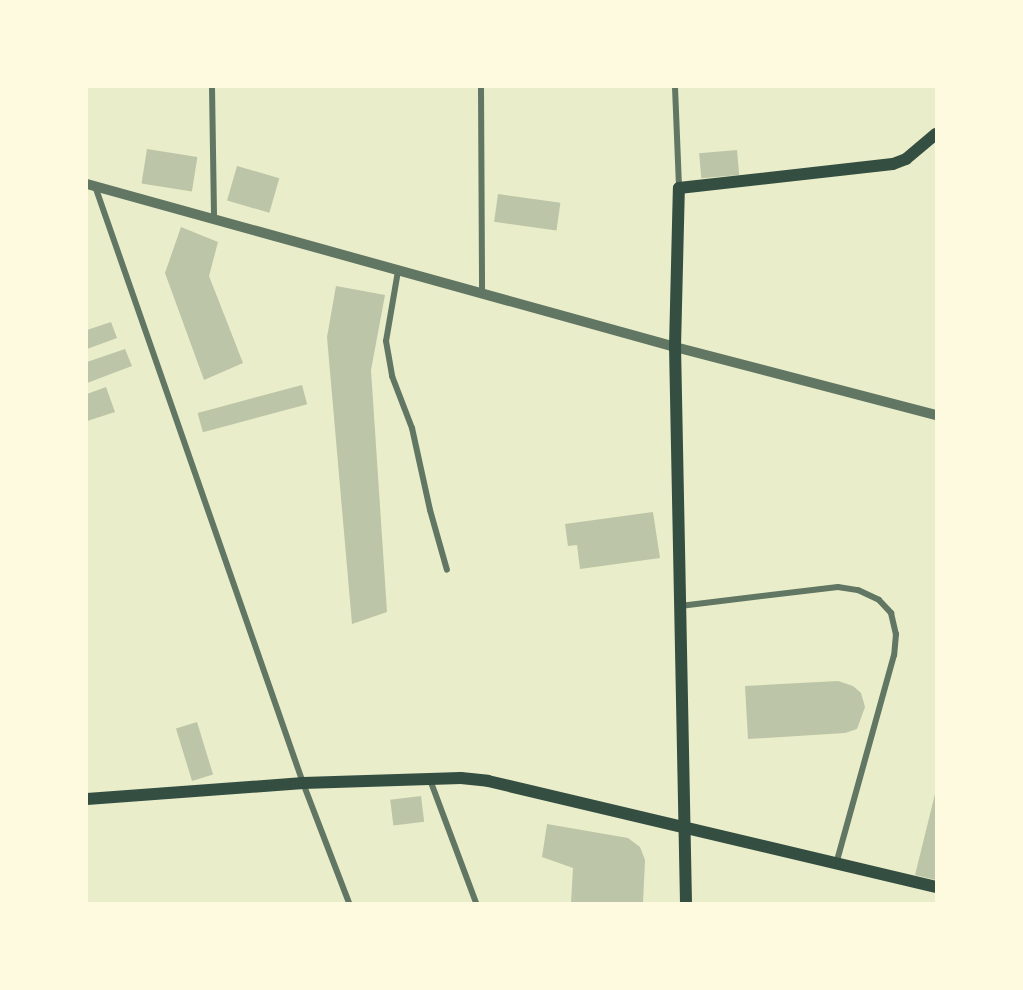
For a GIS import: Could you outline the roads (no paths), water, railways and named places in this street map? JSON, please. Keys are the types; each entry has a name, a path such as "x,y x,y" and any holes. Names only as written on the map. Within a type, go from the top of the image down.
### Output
{"main road":[{"path":"686,903 675,346 679,188 893,164 906,159 936,134"},
{"path":"87,799 303,783 429,777 488,781 936,887"}],"street":[{"path":"212,87 214,220"},
{"path":"481,87 482,294"},
{"path":"675,87 679,188"},
{"path":"91,185 482,294 936,415"},
{"path":"91,185 303,783 349,903"},
{"path":"398,271 386,341 392,376 412,428 430,510 447,570"},
{"path":"680,606 838,587 858,590 879,600 891,613 896,634 894,655 836,864"},
{"path":"429,777 476,903"}]}
